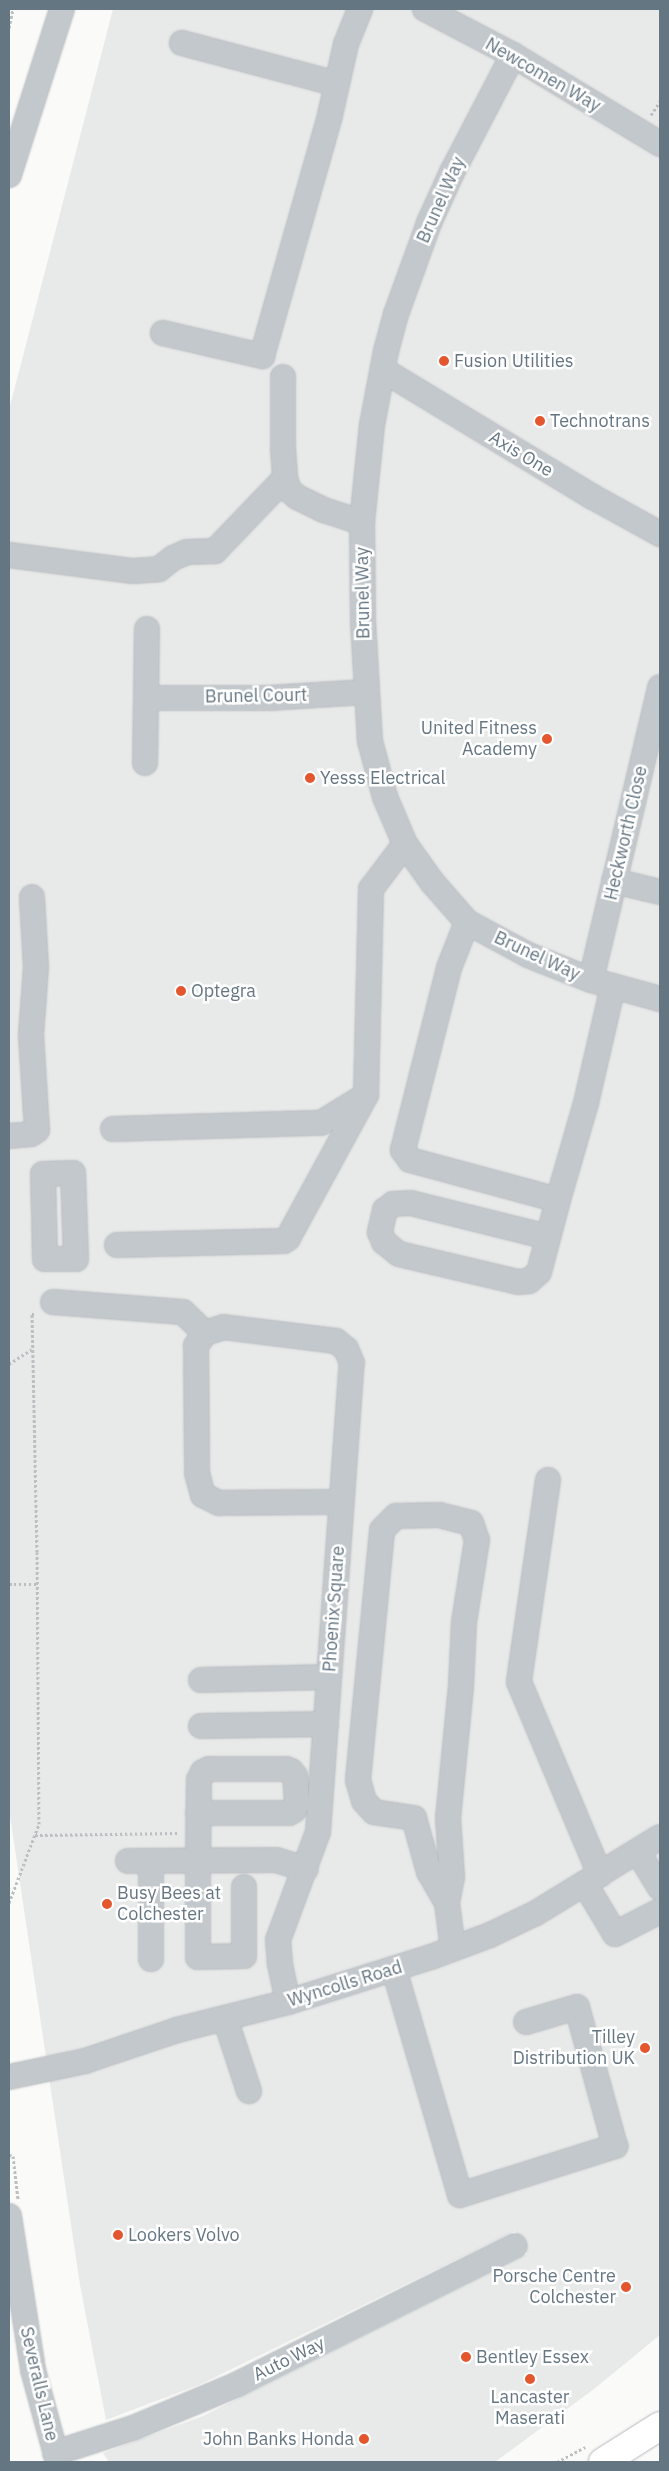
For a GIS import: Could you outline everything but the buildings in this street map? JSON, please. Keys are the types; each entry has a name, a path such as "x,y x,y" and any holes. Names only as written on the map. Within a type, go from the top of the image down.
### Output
{"main road":[{"path":"603,2462 660,2426"}],"street":[{"path":"9,175 62,9"},
{"path":"162,333 262,356 346,44 360,9"},
{"name":"Newcomen Way","path":"425,9 513,55 660,144"},
{"path":"182,43 336,84"},
{"name":"Brunel Way","path":"513,55 452,172 429,223 396,314 383,370 372,425 362,522 366,692 373,751 385,797 405,844 432,882 467,922 528,955 602,983 660,999"},
{"name":"Axis One","path":"383,370 593,497 660,534"},
{"path":"283,377 284,478 290,490 298,497 324,510 362,522"},
{"path":"9,555 133,571 159,569 173,558 188,552 216,551 284,478"},
{"path":"144,763 147,629"},
{"name":"Heckworth Close","path":"548,1237 411,1203 393,1204 385,1210 380,1232 384,1242 399,1254 518,1282 529,1281 538,1272 548,1237 558,1200 586,1102 614,881 660,687"},
{"name":"Brunel Court","path":"146,698 268,698 366,692"},
{"path":"117,1245 284,1241 366,1096 371,889 405,844"},
{"path":"614,881 660,892"},
{"path":"9,1136 31,1134 37,1130 31,1035 36,967 32,897"},
{"path":"467,922 449,968 403,1150 410,1160 558,1200"},
{"path":"113,1129 321,1123 366,1096"},
{"path":"52,1302 183,1312 205,1333 196,1346 197,1473 203,1495 218,1503 342,1502"},
{"name":"Phoenix Square","path":"205,1333 224,1327 336,1341 346,1349 352,1364 318,1832 306,1869 278,1940 280,1963 288,2002"},
{"path":"548,1480 520,1682 615,1934 660,1911"},
{"path":"448,1818 414,1818 374,1812 364,1801 358,1780 382,1530 396,1516 439,1515 471,1522 477,1540 464,1622 461,1686 448,1818 452,1877 447,1903 453,1949"},
{"path":"201,1680 329,1677"},
{"path":"201,1726 326,1724"},
{"path":"414,1818 429,1872 447,1903"},
{"path":"198,1823 198,1957 244,1956 244,1886"},
{"name":"Wyncolls Road","path":"9,2076 84,2061 176,2030 288,2002 453,1949 490,1935 536,1913 660,1837"},
{"path":"638,1852 660,1888"},
{"path":"151,1959 140,1861 276,1860 306,1869"},
{"path":"394,1969 460,2195 615,2146 577,2007 526,2022"},
{"path":"224,2018 249,2091"},
{"name":"Severalls Lane","path":"9,2216 33,2370 56,2458"},
{"name":"Auto Way","path":"56,2458 238,2384 515,2246"}],"path":[{"path":"9,28 12,9"},
{"path":"9,1903 38,1824 37,1584 32,1314 48,1314 52,1302"},
{"path":"9,1364 32,1349"},
{"path":"9,1584 37,1584"},
{"path":"34,1835 198,1823"}],"shaded area":[{"path":"113,9 660,9 660,2335 594,2389 495,2462 109,2462 103,2453 203,2416 527,2254 515,2231 201,2384 106,2420 80,2285 9,1809 9,410"}],"place":[{"name":"Fusion Utilities","path":"444,361"},
{"name":"Technotrans","path":"540,421"},
{"name":"United Fitness Academy","path":"547,739"},
{"name":"Yesss Electrical","path":"310,778"},
{"name":"Optegra","path":"181,991"},
{"name":"Busy Bees at Colchester","path":"107,1904"},
{"name":"Tilley Distribution UK","path":"645,2048"},
{"name":"Lookers Volvo","path":"118,2235"},
{"name":"Porsche Centre Colchester","path":"626,2287"},
{"name":"Bentley Essex","path":"466,2357"},
{"name":"Lancaster Maserati","path":"530,2379"},
{"name":"John Banks Honda","path":"364,2439"}]}
